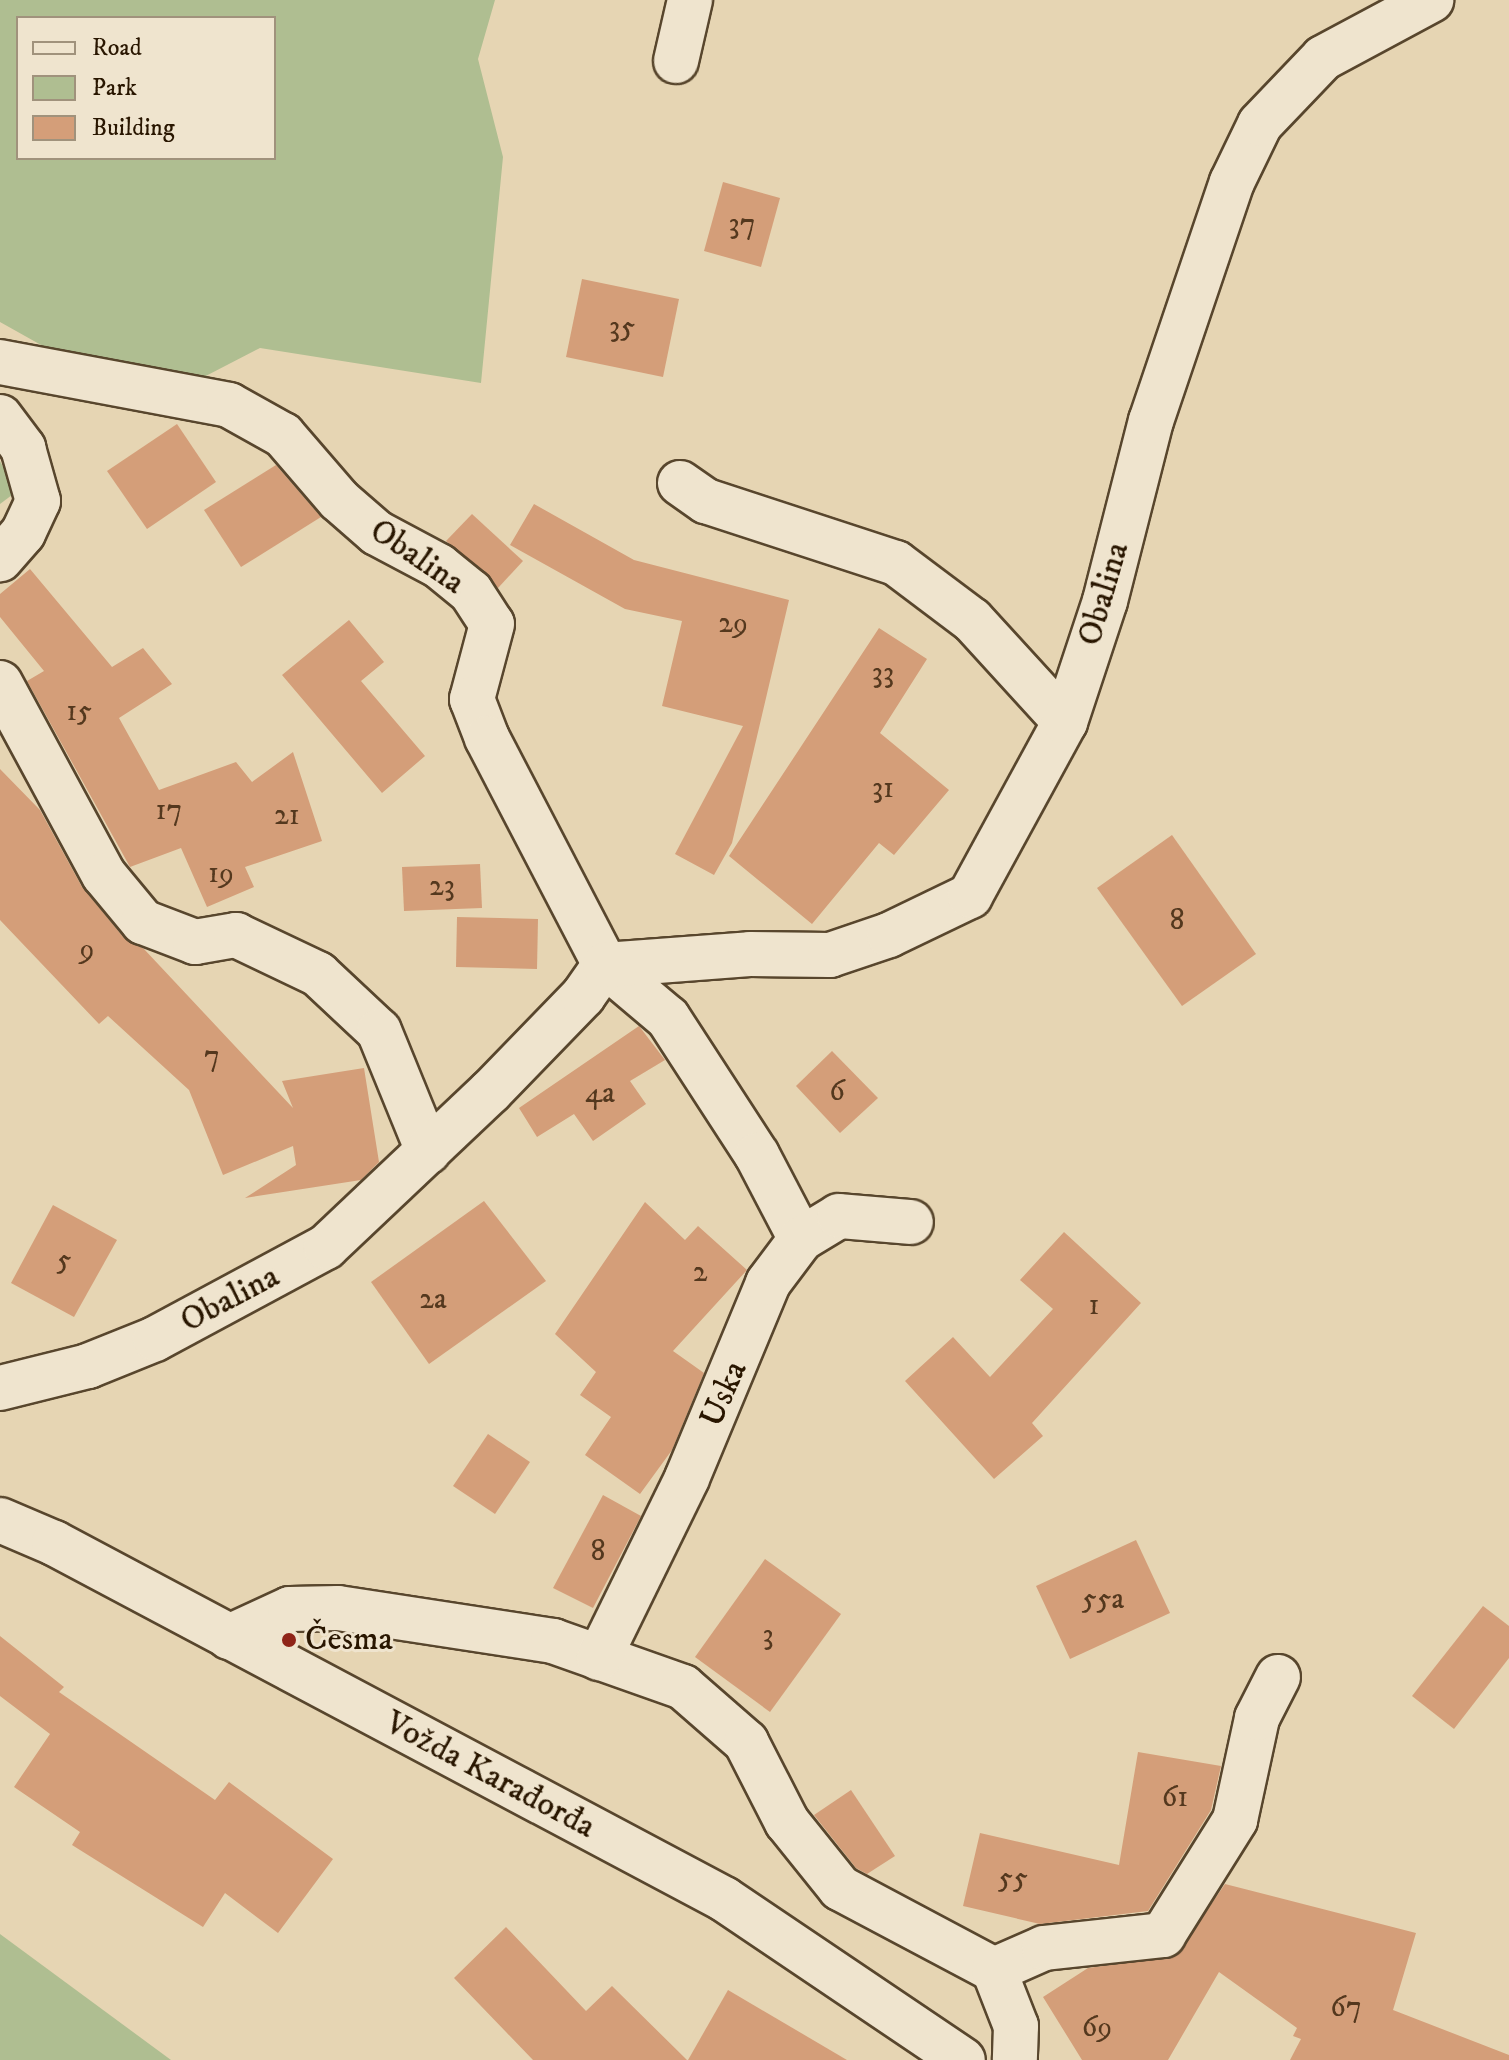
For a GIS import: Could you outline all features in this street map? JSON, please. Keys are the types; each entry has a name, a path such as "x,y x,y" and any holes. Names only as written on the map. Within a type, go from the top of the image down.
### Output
{"street":[{"path":"676,61 690,0"},
{"name":"Obalina","path":"605,965 750,954 830,955 889,935 970,896 1065,722 1105,601 1151,421 1232,182 1260,124 1323,58 1431,0"},
{"name":"Obalina","path":"0,362 229,405 283,435 339,500 377,533 439,566 471,592 492,624 472,699 605,965"},
{"path":"0,417 23,448 38,501 23,533 0,559"},
{"path":"680,483 706,501 896,563 972,620 1065,722"},
{"path":"0,683 104,875 143,922 195,942 236,935 318,974 379,1031 428,1151"},
{"path":"605,965 668,1018 757,1155 801,1239"},
{"name":"Obalina","path":"0,1388 88,1366 155,1339 326,1247 428,1151 583,996 605,965"},
{"name":"Uska","path":"599,1658 687,1478 768,1283 801,1239 839,1216 911,1222"},
{"name":"Vožda Karađorđa","path":"0,1520 54,1543 724,1899 963,2060"},
{"path":"229,1637 290,1609 338,1608 553,1641 683,1687 746,1742 787,1822 840,1888 994,1970 1016,2026 1015,2060"},
{"path":"994,1970 1044,1948 1163,1935 1235,1820 1257,1718 1278,1677"}],"green space":[{"path":"0,0 495,0 478,59 503,157 481,383 260,348 198,380 50,350 0,322"},
{"path":"0,461 16,492 0,504"},
{"path":"0,1934 171,2060 0,2060"}],"building":[{"path":"723,182 780,198 761,267 704,251"},
{"path":"582,279 679,299 663,377 566,357"},
{"path":"177,424 216,482 147,529 107,471"},
{"path":"276,465 321,517 241,567 204,510"},
{"path":"534,504 634,560 789,600 732,843 714,875 675,854 743,726 662,706 682,621 625,609 510,545"},
{"path":"472,514 523,561 498,588 446,541"},
{"path":"30,569 112,667 143,648 172,684 119,718 159,790 236,762 252,782 293,752 322,841 245,867 254,887 207,907 181,848 130,867 27,681 44,671 0,617 0,594"},
{"path":"349,620 384,662 361,681 425,756 382,793 282,675"},
{"path":"879,628 927,659 880,733 949,790 894,855 879,843 812,924 729,856"},
{"path":"0,769 40,810 82,887 124,938 144,949 293,1108 282,1081 364,1068 379,1162 361,1180 245,1198 296,1165 293,1146 223,1175 189,1090 108,1016 99,1024 0,920"},
{"path":"1172,835 1256,954 1182,1006 1097,888"},
{"path":"480,864 482,908 404,911 402,867"},
{"path":"457,917 538,919 537,969 456,967"},
{"path":"639,1026 665,1060 630,1081 646,1104 593,1141 574,1114 537,1137 519,1108"},
{"path":"832,1051 878,1098 840,1133 796,1086"},
{"path":"484,1201 546,1281 429,1364 371,1282"},
{"path":"645,1202 685,1240 698,1226 747,1270 673,1351 704,1373 672,1450 640,1494 585,1455 611,1417 580,1395 596,1372 555,1334"},
{"path":"53,1205 117,1240 74,1317 11,1283"},
{"path":"1064,1232 1141,1303 1032,1423 1043,1436 994,1479 905,1381 953,1337 990,1377 1053,1309 1020,1280"},
{"path":"488,1434 530,1462 495,1514 453,1486"},
{"path":"603,1495 641,1516 593,1608 553,1588"},
{"path":"1136,1540 1170,1613 1070,1659 1036,1586"},
{"path":"765,1559 841,1614 770,1712 695,1657"},
{"path":"1483,1606 1509,1626 1509,1658 1454,1729 1412,1696"},
{"path":"0,1636 64,1687 59,1692 215,1800 229,1782 333,1859 278,1933 225,1893 203,1927 72,1845 80,1832 14,1787 50,1734 0,1696"},
{"path":"1138,1752 1221,1766 1211,1810 1148,1911 1040,1924 963,1906 980,1833 1119,1865"},
{"path":"851,1790 895,1856 867,1874 856,1868 814,1815"},
{"path":"1225,1884 1416,1933 1393,2010 1509,2055 1509,2060 1290,2060 1301,2039 1293,2036 1297,2028 1219,1972 1168,2060 1082,2060 1043,1997 1088,1968 1176,1956"},
{"path":"506,1927 586,2011 612,1986 687,2060 533,2060 454,1978"},
{"path":"728,1990 847,2060 688,2060"}],"place":[{"name":"Česma","path":"289,1640"}]}
